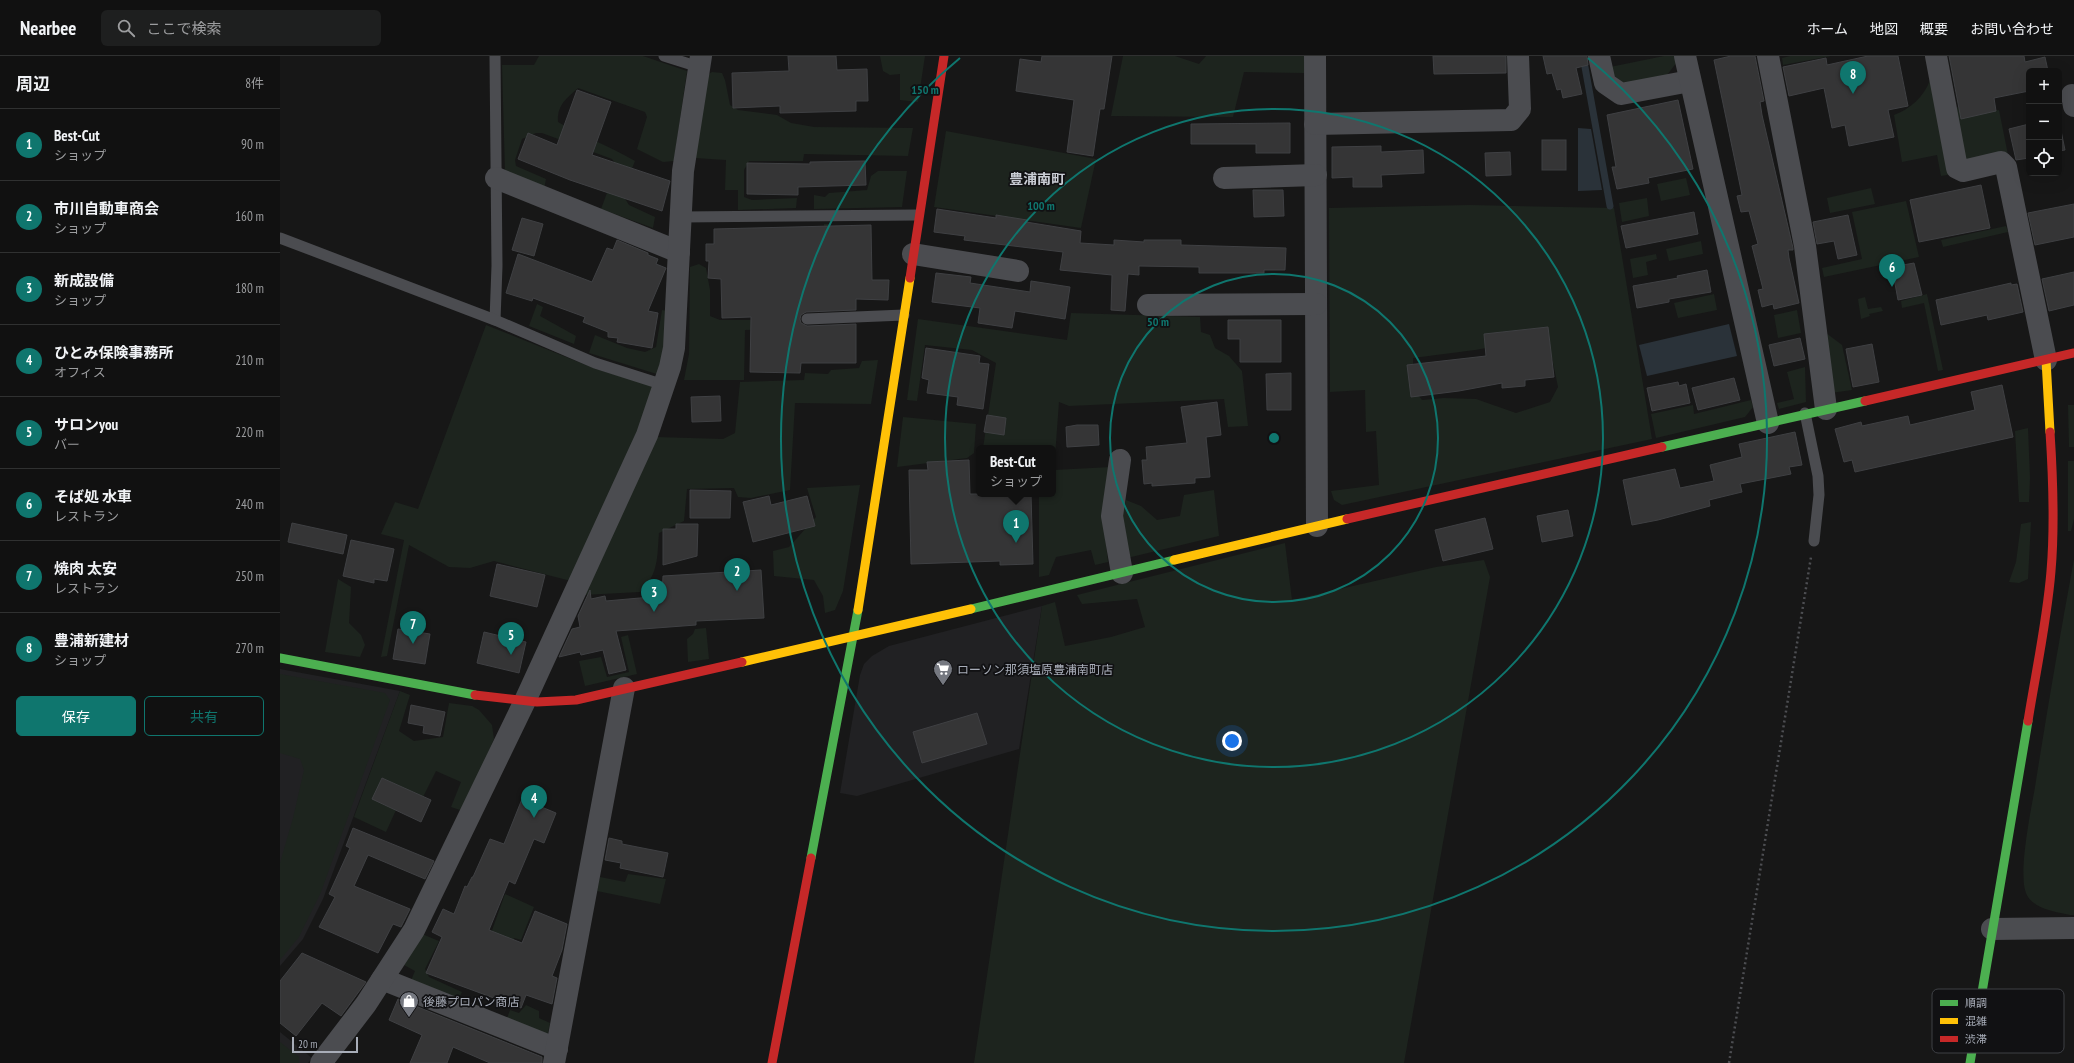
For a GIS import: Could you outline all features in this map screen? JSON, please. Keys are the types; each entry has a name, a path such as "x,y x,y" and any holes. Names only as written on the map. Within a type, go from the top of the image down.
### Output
{"street":[{"path":"772,1063 854,637 918,215 944,56"},
{"path":"1315,56 1317,526"},
{"path":"1315,124 1511,120 1520,109 1518,56"},
{"path":"1599,56 1604,83 1621,94 1690,81"},
{"path":"1685,56 1768,422"},
{"path":"1768,56 1805,246 1816,411"},
{"path":"1936,56 1957,168 1963,171 2001,162 2006,167 2046,360 2054,514 2053,561 2048,600 1982,989"},
{"path":"321,1063 382,979 414,930 524,703 647,435 664,385 674,348 683,171 700,62"},
{"path":"1224,178 1316,176"},
{"path":"496,178 679,252"},
{"path":"913,254 1018,271"},
{"path":"1148,305 1316,304"},
{"path":"280,658 524,703 552,703 570,700 854,637 1317,526 2074,353"},
{"path":"1120,460 1112,516 1122,573"},
{"path":"382,979 555,1056 624,688"},
{"path":"1992,929 2074,928"},
{"path":"1970,1063 1972,1053"}],"lane":[{"path":"495,56 497,266 495,320"},
{"path":"664,56 700,62"},
{"path":"681,217 918,215"},
{"path":"280,238 495,320 595,363 664,385"},
{"path":"807,319 904,315"},
{"path":"1814,540 1819,495 1816,411"}],"path":[{"path":"1729,1063 1814,540"}],"shaded area":[{"path":"539,56 643,56 687,71 674,161 663,162 637,149 647,117 645,112 578,88 563,103 559,111 558,122 635,161 622,194 629,205 655,217 653,228 601,209 617,166 612,159 542,133 536,133 522,139 515,160 516,166 546,179 544,189 505,173 502,65 534,65"},
{"path":"880,56 925,56 918,102 900,100 900,74 890,75 883,71"},
{"path":"1123,56 1175,56 1199,64 1206,56 1304,56 1304,73 1244,72 1233,117 1111,116"},
{"path":"1664,56 1677,56 1677,62 1667,75 1625,84 1612,74 1610,67"},
{"path":"1790,56 1831,56 1783,65 1782,58"},
{"path":"712,72 722,73 725,80 730,105 738,110 777,115 791,123 814,127 913,128 908,156 804,154 803,161 749,161 744,170 744,197 752,200 797,198 796,208 738,210 738,190 725,190 726,160 695,158 704,77"},
{"path":"1930,80 1953,174 1941,176 1937,155 1902,162 1894,115 1916,102 1924,92"},
{"path":"1957,107 1968,115 1999,110 2008,155 1966,163 1950,108"},
{"path":"1578,128 1591,129 1602,190 1578,191"},
{"path":"946,131 1096,159 1081,228 934,207"},
{"path":"878,171 907,171 902,207 814,209 814,195 825,197 829,193 867,190 871,176"},
{"path":"1686,178 1690,195 1661,201 1657,184"},
{"path":"1871,188 1875,204 1830,213 1827,198"},
{"path":"1647,198 1649,216 1622,222 1619,203"},
{"path":"1906,201 1919,257 1824,277 1822,268 1862,259 1852,212"},
{"path":"1470,205 1614,208 1652,439 1342,505 1334,500 1331,491 1379,485 1376,431 1366,432 1365,390 1330,392 1329,208","holes":["1542,338 1551,353 1558,387 1550,402 1516,413 1476,399 1444,398 1422,400 1413,388 1413,358 1475,350"]},
{"path":"824,224 829,224 829,276 781,329 745,330 744,380 684,380 689,354 690,267 699,264 706,268 710,290 710,316 720,320 764,320 824,252"},
{"path":"2006,226 2008,232 1943,247 1941,240"},
{"path":"1701,241 1703,254 1669,261 1666,249"},
{"path":"1656,254 1657,259 1646,262 1648,275 1633,278 1630,259"},
{"path":"1714,294 1717,310 1678,318 1674,303"},
{"path":"1927,294 1943,370 1938,371 1924,303 1902,308 1901,301"},
{"path":"1865,297 1868,309 1881,307 1883,311 1869,314 1870,316 1861,319 1858,299"},
{"path":"537,304 543,307 540,316 576,336 574,344 529,326"},
{"path":"662,310 668,311 660,375 589,353 595,335 627,348 645,352 656,347"},
{"path":"1797,310 1801,333 1778,338 1774,315"},
{"path":"1071,313 1200,317 1201,332 1210,335 1215,348 1229,356 1242,371 1248,426 1228,427 1224,399 1069,406 1059,402 1056,445 983,445 996,363 972,350 925,345 917,401 907,400 918,319 1067,340"},
{"path":"1729,324 1737,356 1647,376 1639,345"},
{"path":"486,325 596,369 650,385 656,393 576,578 567,580 494,561 470,568 449,567 409,545 387,656 381,657 404,540 381,534 395,502 418,509"},
{"path":"1826,333 1842,345 1852,390 1831,393"},
{"path":"878,360 871,404 795,403 790,490 751,498 738,497 734,488 687,489 684,521 659,533 654,572 651,579 640,592 583,595 656,437 723,439 735,433 740,382 804,380 805,373 828,374 831,370 859,368 862,361"},
{"path":"1805,367 1806,402 1779,409 1777,403 1794,399 1787,372"},
{"path":"1751,400 1753,407 1745,417 1656,438 1651,414 1693,405 1694,414"},
{"path":"2068,405 2074,405 2074,447 2069,447"},
{"path":"903,417 976,424 974,453 967,458 897,467"},
{"path":"2028,428 2030,478 2029,502 2019,502 2015,431"},
{"path":"2068,461 2074,461 2074,519 2071,531 2068,531"},
{"path":"1111,467 1103,518 1108,562 1095,565 1091,550 1056,557 1049,575 1039,577 1039,497 1056,497 1056,470"},
{"path":"860,485 843,591 835,610 825,613 823,596 814,580 774,576 773,551 789,547 816,517 807,488"},
{"path":"1214,490 1219,536 1127,558 1121,517 1126,500 1141,506 1157,520 1180,516 1184,495"},
{"path":"2031,522 2028,579 2019,583 2009,582 2016,562 2021,524"},
{"path":"1285,543 1292,600 1436,567 1484,560 1490,577 1404,1063 974,1063 1042,606 1055,602 1065,646 1111,637 1145,627 1137,599 1082,604 1077,595"},
{"path":"2074,559 2074,915 2070,915 2045,909 2033,903 2026,893 2023,871 2028,825"},
{"path":"338,579 351,587 349,623 361,635 365,645 360,657 325,652"},
{"path":"1042,606 1019,749 857,796 840,793 860,675 864,664 872,656 889,646"},
{"path":"706,628 709,659 688,662 687,639 693,634 695,629"},
{"path":"628,635 637,674 585,686 579,661 601,657 607,677 629,672 621,637"},
{"path":"280,669 400,691 323,899 303,939 280,966"},
{"path":"280,674 385,693 390,700 321,892 299,937 280,960 280,863 293,818 304,770 300,759 280,753"},
{"path":"400,691 410,695 399,731 414,741 443,737 449,703 472,706 479,710 492,725 494,739 463,811 451,807 461,782 436,771 423,797 382,778 373,799 396,810 386,832 354,817"},
{"path":"628,874 666,879 660,904 597,891 600,877 625,882"},
{"path":"505,894 534,907 521,940 514,938 506,958 485,950"},
{"path":"422,934 439,941 425,969 429,977 462,992 456,1004 409,985 415,971 404,965"},
{"path":"526,1005 539,1011 539,1018 550,1023 547,1037 506,1021 510,1010 519,1013"},
{"path":"280,1032 312,1058 308,1063 280,1063"},
{"path":"280,1042 299,1057 299,1063 280,1063"}],"building":[{"path":"788,56 836,56 837,70 867,69 868,101 856,101 856,111 780,113 780,106 733,108 732,73 789,71"},
{"path":"1042,56 1112,56 1104,109 1100,109 1093,156 1067,152 1074,100 1016,91 1020,59 1041,62"},
{"path":"1433,56 1506,56 1506,73 1434,74"},
{"path":"1543,56 1587,56 1588,65 1576,68 1582,94 1563,98 1561,89 1557,90 1552,73 1547,74"},
{"path":"1731,56 1755,56 1764,101 1760,102 1762,115 1793,248 1793,250 1788,250 1799,303 1774,309 1773,304 1762,307 1758,290 1763,289 1752,246 1758,244 1749,211 1741,212 1737,196 1742,195 1714,60"},
{"path":"1868,56 1898,56 1908,106 1888,110 1894,137 1849,146 1845,125 1832,128 1824,88 1789,96 1783,67 1826,58 1827,65"},
{"path":"1949,56 2024,56 2025,62 2045,57 2047,68 2026,68 2026,92 1994,98 1996,111 1961,119"},
{"path":"577,90 611,102 592,155 670,181 662,211 570,180 518,159 528,133 557,145"},
{"path":"1678,100 1693,169 1648,178 1649,183 1617,189 1612,167 1616,167 1607,115"},
{"path":"1290,123 1290,153 1256,153 1256,144 1191,144 1191,124"},
{"path":"2026,125 2026,158 2016,160 2009,129"},
{"path":"2062,136 2065,150 2062,150"},
{"path":"1542,140 1566,140 1566,170 1542,170"},
{"path":"1381,146 1381,152 1423,150 1424,173 1381,175 1382,187 1353,187 1353,177 1332,178 1332,147"},
{"path":"1510,152 1511,175 1486,176 1485,153"},
{"path":"865,161 866,185 798,187 798,195 747,194 747,163 810,164 810,162"},
{"path":"1981,185 1990,228 1919,242 1910,200"},
{"path":"1253,190 1283,190 1284,216 1254,217"},
{"path":"2074,204 2074,237 2035,245 2028,213"},
{"path":"937,209 996,218 996,215 1027,220 1026,222 1081,231 1080,243 1114,245 1114,240 1144,242 1144,240 1181,240 1181,245 1286,248 1285,270 1264,270 1264,273 1199,273 1199,267 1139,266 1139,275 1128,274 1125,311 1111,310 1112,275 1060,270 1063,252 964,240 965,236 934,232"},
{"path":"1694,212 1698,234 1626,248 1621,226"},
{"path":"1848,215 1857,255 1838,259 1834,241 1817,244 1813,222"},
{"path":"522,218 543,224 534,256 512,250"},
{"path":"871,225 872,280 889,280 888,300 856,299 856,310 806,312 801,315 800,319 801,323 807,326 856,324 856,363 801,363 800,373 750,372 751,317 722,318 721,279 708,278 709,261 706,261 706,244 714,244 714,229"},
{"path":"617,240 648,253 648,255 658,259 656,264 666,268 648,311 658,313 652,348 617,342 618,338 608,337 608,332 583,322 585,317 533,298 532,301 506,293 518,254 592,282 607,248 613,250"},
{"path":"1914,263 1922,295 1898,300 1892,267"},
{"path":"1707,270 1711,292 1669,299 1669,302 1637,308 1633,286 1678,278 1677,276"},
{"path":"2074,272 2074,305 2049,311 2042,279"},
{"path":"936,273 971,277 970,283 1030,292 1031,281 1070,287 1065,319 1015,311 1012,328 978,323 980,308 932,302"},
{"path":"2011,283 2011,285 2017,284 2023,312 1988,320 1987,315 1941,325 1936,300"},
{"path":"1228,320 1281,320 1281,362 1240,362 1240,339 1228,339"},
{"path":"1548,327 1554,377 1525,380 1525,386 1502,388 1502,383 1459,391 1411,397 1407,365 1486,356 1484,334"},
{"path":"1800,338 1805,359 1774,366 1769,345"},
{"path":"1872,344 1879,382 1853,387 1846,349"},
{"path":"926,348 980,356 979,363 989,364 983,409 957,405 958,397 927,393 929,380 922,378"},
{"path":"1291,373 1291,410 1267,410 1266,374"},
{"path":"1734,378 1740,400 1698,410 1692,388"},
{"path":"1678,382 1679,386 1686,384 1690,403 1652,411 1647,388"},
{"path":"2002,385 2013,437 1855,472 1852,460 1844,462 1835,429 1861,422 1862,426 1908,416 1910,425 1975,410 1971,392"},
{"path":"720,396 721,421 692,422 691,397"},
{"path":"1217,402 1221,435 1206,437 1210,477 1195,478 1195,483 1152,486 1152,483 1144,484 1142,460 1147,460 1146,447 1187,443 1181,407"},
{"path":"987,415 1006,418 1004,435 984,432"},
{"path":"1077,425 1098,425 1099,445 1067,447 1066,427"},
{"path":"1795,432 1802,465 1789,467 1791,474 1740,484 1742,492 1709,500 1710,506 1658,520 1632,525 1623,480 1675,469 1680,488 1714,481 1710,465 1742,457 1739,444"},
{"path":"969,460 970,494 976,494 976,497 1031,497 1033,564 1000,565 1000,561 911,564 909,470 928,470 927,462"},
{"path":"690,490 731,491 730,518 690,518"},
{"path":"769,496 771,505 807,496 815,526 753,542 743,502"},
{"path":"1568,510 1573,536 1542,542 1537,516"},
{"path":"1485,518 1493,549 1443,561 1435,530"},
{"path":"292,523 347,535 343,554 288,542"},
{"path":"676,524 698,524 697,556 663,565 663,529 676,529"},
{"path":"351,540 394,549 387,581 374,579 374,583 343,576"},
{"path":"497,564 545,575 537,607 490,596"},
{"path":"761,570 764,618 696,621 696,625 616,631 626,670 609,674 603,650 581,655 580,652 559,657 572,629 580,627 578,616 590,590 591,599 605,596 606,601 662,596 663,576"},
{"path":"398,629 430,634 425,664 393,659"},
{"path":"484,632 526,642 519,673 477,663"},
{"path":"411,705 445,712 440,736 423,733 424,726 408,723"},
{"path":"977,713 987,744 922,763 913,732"},
{"path":"382,778 431,800 421,822 372,799"},
{"path":"522,799 556,813 544,843 534,839 515,884 509,881 489,930 522,943 535,911 567,924 562,950 552,976 557,978 552,1004 526,995 521,1008 426,973 442,937 432,932 443,909 454,914 465,886 467,887 473,877 490,839 504,844"},
{"path":"353,828 434,861 425,879 368,855 354,886 410,909 401,927 393,924 378,953 319,927 335,897 329,894 350,848 346,846"},
{"path":"609,838 622,841 622,844 668,853 663,877 620,868 621,863 605,860"},
{"path":"302,953 366,982 341,1016 322,1003 296,1036 280,1023 280,981"},
{"path":"398,999 542,1057 542,1063 490,1063 453,1047 447,1063 410,1063 422,1035 389,1020"}],"waterway":[{"path":"1583,56 1610,206"}],"traffic: fast":[{"path":"1662,447 1865,401"},
{"path":"971,609 1174,560"},
{"path":"811,858 858,610"},
{"path":"280,658 475,695"},
{"path":"1983,989 2028,721"},
{"path":"1970,1063 1972,1053"}],"traffic: slow":[{"path":"858,610 910,278"},
{"path":"2046,360 2050,432"},
{"path":"1174,560 1347,519"},
{"path":"742,662 971,609"}],"traffic: jam":[{"path":"910,278 944,56"},
{"path":"1865,401 2074,353"},
{"path":"2028,721 2044,627 2051,571 2053,502 2050,432"},
{"path":"1347,519 1662,447"},
{"path":"475,695 537,702 576,700 742,662"},
{"path":"772,1063 811,858"}],"place":[{"name":"豊浦新建材","path":"1853,94"},
{"name":"そば処 水車","path":"1892,287"},
{"name":"Best-Cut","path":"1016,543"},
{"name":"市川自動車商会","path":"737,591"},
{"name":"新成設備","path":"654,612"},
{"name":"焼肉 太安","path":"413,644"},
{"name":"サロンyou","path":"511,655"},
{"name":"ローソン那須塩原豊浦南町店","path":"943,686"},
{"name":"ひとみ保険事務所","path":"534,818"},
{"name":"後藤プロパン商店","path":"409,1018"}],"district":[{"name":"豊浦南町","path":"1037,179"}]}
